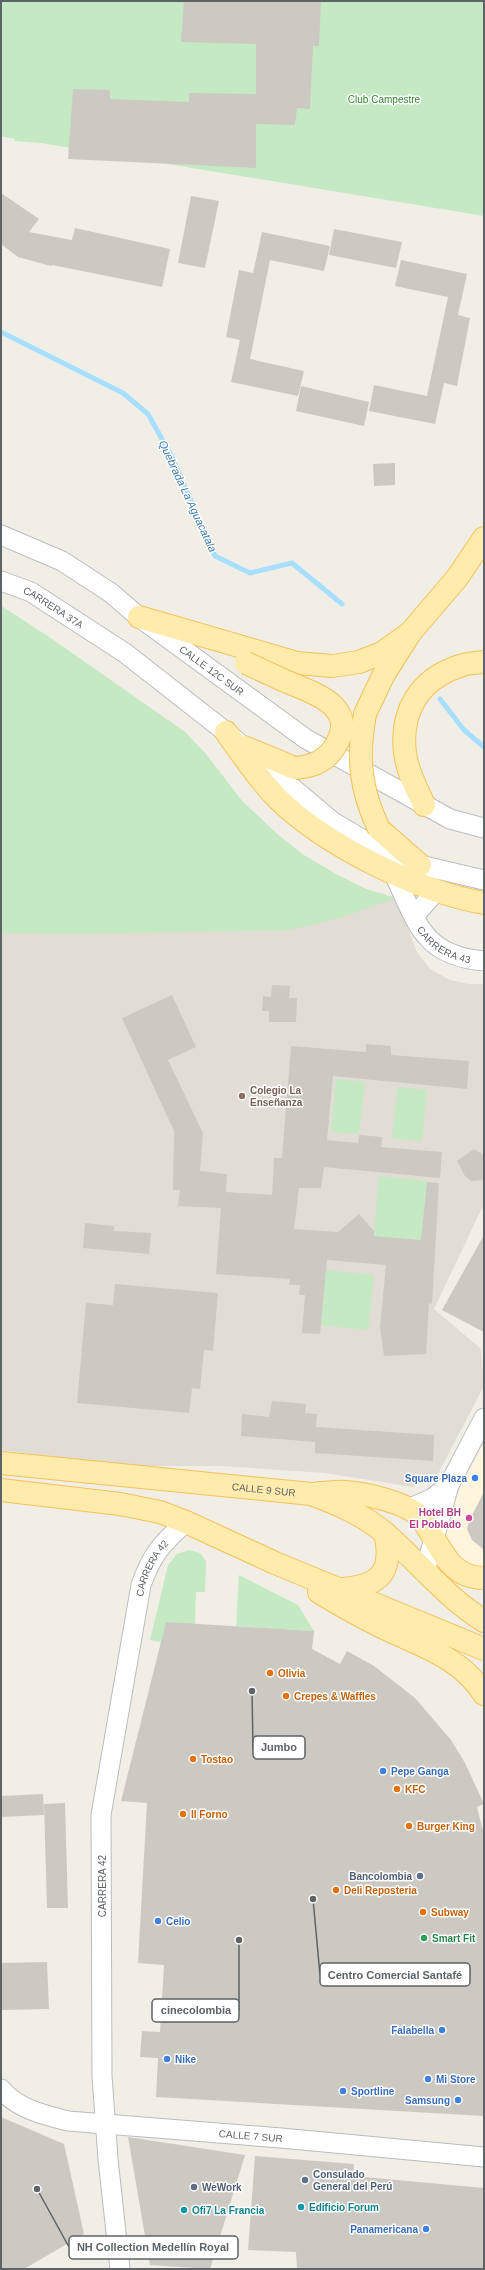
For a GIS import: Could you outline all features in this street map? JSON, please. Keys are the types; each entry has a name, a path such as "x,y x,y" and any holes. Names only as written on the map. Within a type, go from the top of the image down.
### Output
{"main road":[{"path":"420,865 380,829 369,808 363,785 360,746 365,714 383,676 410,633 458,578 484,538"},
{"path":"139,617 297,663 332,666 359,662 382,653 410,633"},
{"path":"178,628 246,663 314,691 329,700 337,711 341,724 340,737 329,755 314,765 295,768 244,747"},
{"path":"424,805 412,778 405,755 404,729 408,710 419,693 437,676 460,666 484,662"},
{"path":"226,732 277,798 304,822 394,874 436,890 484,903"},
{"name":"CALLE 9 SUR","path":"1,1464 311,1494 354,1512 385,1533 458,1604 484,1621"},
{"path":"1,1490 120,1504 148,1509 186,1522 275,1563 342,1589 484,1649"},
{"path":"311,1494 345,1491 367,1494 408,1509 420,1517 446,1560 459,1572 469,1576 484,1578"},
{"path":"342,1589 369,1585 378,1578 386,1568 389,1557 385,1533"},
{"path":"275,1563 331,1599 377,1625 434,1651 460,1666 476,1682 484,1694"}],"street":[{"name":"CALLE 12C SUR","path":"1,535 62,561 110,593 139,617 306,739 450,820 484,828"},
{"name":"CARRERA 37A","path":"1,581 31,592 125,653 226,732"},
{"path":"226,732 333,822 374,846 420,865 484,880"},
{"name":"CARRERA 43","path":"394,874 415,915 420,930 431,943 444,952 467,960 484,961"},
{"name":"CARRERA 43","path":"415,915 436,890"},
{"path":"425,1571 449,1485 484,1418"},
{"path":"408,1509 433,1498 449,1485"},
{"name":"CARRERA 42","path":"120,2269 105,2123 102,2068 101,1815 142,1585 150,1560 163,1544 186,1522"},
{"name":"CALLE 7 SUR","path":"1,2089 20,2104 41,2114 68,2121 484,2157"}],"shaded area":[{"name":"Colegio La Enseñanza","path":"1,606 46,635 185,732 205,753 242,801 276,833 302,854 334,873 366,889 396,898 417,952 430,969 450,980 468,984 484,984 484,1209 482,1208 434,1309 481,1349 484,1386 438,1474 413,1487 325,1473 222,1466 127,1466 1,1450"},
{"name":"Square Plaza","path":"484,1443 484,1571 469,1570 444,1540 448,1513"}],"green space":[{"name":"Club Campestre","path":"1,1 484,1 484,216 41,143 15,141 15,139 1,136"},
{"path":"1,606 46,635 185,732 205,753 242,801 276,833 302,854 334,873 366,889 396,898 340,918 289,930 73,934 1,933"},
{"path":"336,1079 365,1082 359,1134 331,1132"},
{"path":"398,1087 427,1090 422,1141 392,1138"},
{"path":"379,1176 427,1181 422,1235 423,1240 374,1236"},
{"path":"326,1270 374,1275 368,1330 321,1325"},
{"path":"189,1550 200,1553 206,1561 205,1592 196,1592 195,1624 161,1642 150,1640 168,1565 177,1554"},
{"path":"239,1575 298,1605 314,1631 236,1626"}],"building":[{"path":"184,1 321,1 319,46 313,46 310,109 297,108 295,125 256,124 256,168 68,159 73,89 110,90 110,99 189,102 189,93 256,94 256,44 181,42"},
{"path":"1,193 39,219 29,232 72,240 75,228 170,249 162,287 51,266 18,257 1,244"},
{"path":"191,196 219,201 205,268 178,263"},
{"path":"334,229 402,242 396,268 329,255"},
{"path":"262,232 330,246 324,271 270,260 250,359 304,371 298,396 231,382 240,340 226,337 239,270 253,273"},
{"path":"401,260 467,274 458,315 470,318 457,386 444,383 435,424 369,411 374,385 427,396 448,297 395,286"},
{"path":"301,386 369,402 364,426 296,411"},
{"path":"395,463 395,485 374,486 373,464"},
{"path":"272,985 290,986 289,998 297,998 296,1022 269,1022 269,1011 262,1011 263,996 271,997"},
{"path":"172,995 196,1047 168,1060 203,1133 200,1171 227,1174 226,1192 272,1195 274,1158 282,1158 291,1046 366,1052 366,1044 391,1046 391,1055 469,1061 467,1089 333,1076 327,1140 358,1143 359,1135 382,1137 381,1147 442,1152 440,1178 324,1167 321,1188 299,1188 294,1229 338,1232 359,1214 374,1231 374,1236 421,1240 427,1182 439,1183 432,1304 429,1303 426,1354 384,1356 380,1327 386,1265 327,1260 320,1334 302,1333 305,1295 299,1295 300,1285 289,1285 290,1279 216,1274 221,1208 178,1206 180,1190 173,1190 174,1131 122,1018"},
{"path":"474,1149 484,1155 484,1180 471,1181 465,1176 457,1161"},
{"path":"85,1223 114,1226 114,1231 151,1233 149,1254 83,1248"},
{"path":"484,1235 484,1332 442,1310"},
{"path":"115,1284 218,1293 213,1351 204,1350 200,1389 192,1388 189,1413 77,1403 86,1303 113,1305"},
{"path":"272,1401 306,1404 305,1413 317,1414 316,1427 434,1435 433,1461 315,1453 315,1442 241,1436 242,1414 269,1417"},
{"path":"484,1492 484,1550 472,1540 467,1529 469,1521"},
{"path":"166,1622 314,1631 312,1649 340,1664 347,1651 374,1666 415,1698 451,1740 465,1763 484,1804 477,1807 484,1835 484,2116 156,2097 158,2058 140,2057 142,2031 160,2032 164,1965 138,1963 147,1803 121,1801"},
{"path":"43,1794 44,1815 1,1817 1,1796"},
{"path":"65,1803 68,1908 47,1908 44,1804"},
{"path":"47,1962 49,2009 1,2010 1,1963"},
{"path":"1,2117 64,2144 84,2234 24,2269 1,2269"},
{"name":"Ofi7 La Francia","path":"128,2137 245,2155 210,2269 150,2265"},
{"path":"255,2156 354,2164 353,2176 484,2188 484,2269 297,2269 296,2252 248,2250"}],"waterway":[{"name":"Quebrada La Aguacatala","path":"1,332 123,393 148,414 172,457 215,556 250,573 292,563 342,604"},
{"name":"Quebrada La Aguacatala","path":"440,699 464,730 484,747"}],"place":[{"name":"Colegio La Enseñanza","path":"242,1096"},
{"name":"Square Plaza","path":"475,1478"},
{"name":"Hotel BH El Poblado","path":"469,1518"},
{"name":"Olivia","path":"270,1673"},
{"name":"Jumbo","path":"252,1691"},
{"name":"Crepes & Waffles","path":"286,1696"},
{"name":"Tostao","path":"193,1759"},
{"name":"Pepe Ganga","path":"383,1771"},
{"name":"KFC","path":"397,1789"},
{"name":"Il Forno","path":"183,1814"},
{"name":"Burger King","path":"409,1826"},
{"name":"Bancolombia","path":"420,1876"},
{"name":"Deli Reposteria","path":"336,1890"},
{"name":"Centro Comercial Santafé","path":"313,1899"},
{"name":"Subway","path":"423,1912"},
{"name":"Celio","path":"158,1921"},
{"name":"Smart Fit","path":"424,1938"},
{"name":"cinecolombia","path":"239,1940"},
{"name":"Falabella","path":"442,2030"},
{"name":"Nike","path":"167,2059"},
{"name":"Mi Store","path":"428,2079"},
{"name":"Sportline","path":"343,2091"},
{"name":"Samsung","path":"458,2100"},
{"name":"Consulado General del Perú","path":"305,2180"},
{"name":"WeWork","path":"194,2187"},
{"name":"NH Collection Medellín Royal","path":"37,2189"},
{"name":"Edificio Forum","path":"301,2207"},
{"name":"Ofi7 La Francia","path":"184,2210"},
{"name":"Panamericana","path":"426,2229"}]}
